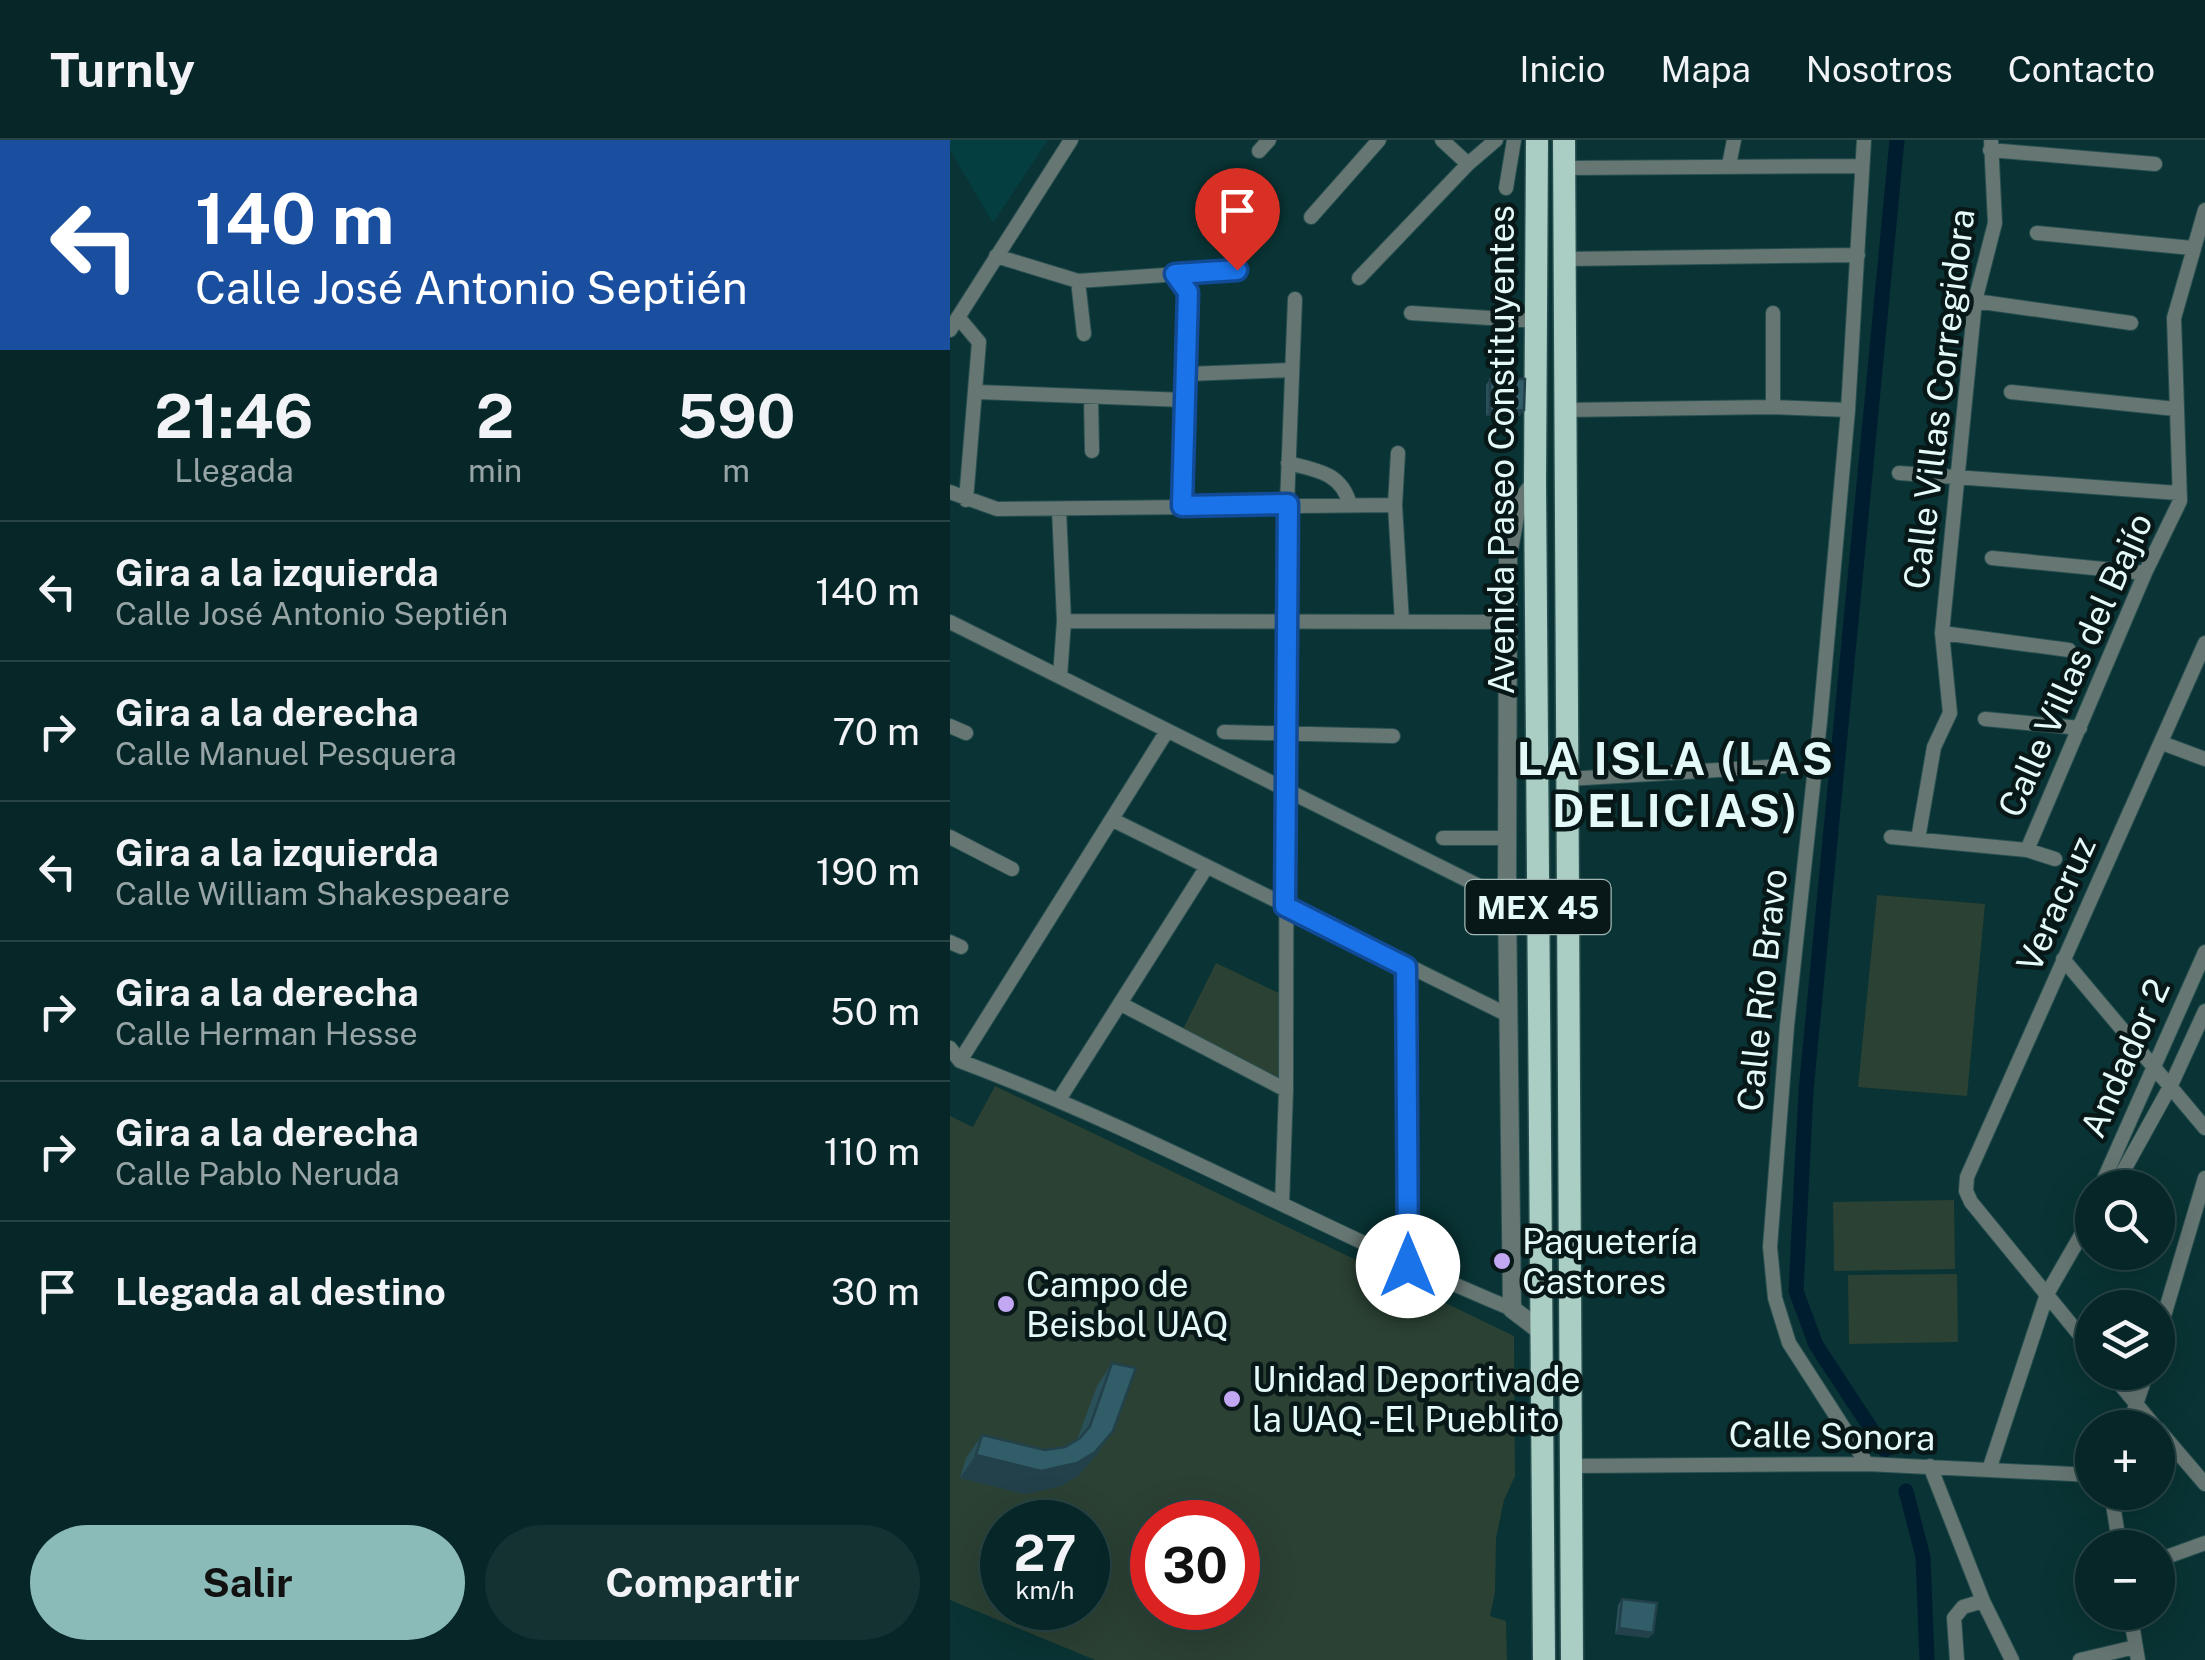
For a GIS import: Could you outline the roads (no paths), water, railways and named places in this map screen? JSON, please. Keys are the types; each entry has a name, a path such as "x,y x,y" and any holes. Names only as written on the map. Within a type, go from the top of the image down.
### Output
{"highway":[{"name":"Avenida Paseo Constituyentes","path":"1537,140 1535,483 1544,1660"},
{"name":"Avenida Paseo Constituyentes","path":"1567,152 1572,1660"}],"street":[{"path":"966,500 979,342 954,324 1071,140"},
{"path":"1312,217 1379,140"},
{"path":"1442,140 1468,164"},
{"path":"1359,278 1496,140"},
{"path":"1506,188 1514,140"},
{"path":"1523,140 1535,177"},
{"path":"1728,165 1734,140"},
{"name":"Calle Río Bravo","path":"1864,140 1848,410 1787,1026 1770,1248 1776,1298 1790,1342 1872,1464"},
{"path":"1991,145 2156,164"},
{"name":"Calle Villas Corregidora","path":"1918,839 1934,747 1950,713 1942,633 1975,301 1995,223 1991,145"},
{"path":"1567,152 1728,165 1861,166"},
{"name":"Calle Villas del Bajío","path":"2027,850 2145,573 2180,501 2174,318 2205,210"},
{"path":"2037,233 2192,248"},
{"path":"1565,258 1858,254"},
{"path":"996,256 1078,281 1237,270"},
{"path":"1175,274 1188,292 1182,506"},
{"path":"1078,281 1084,334"},
{"path":"1282,1204 1286,1090 1288,463 1295,298"},
{"path":"1975,301 2130,323"},
{"path":"1411,313 1536,320"},
{"path":"1773,313 1773,407"},
{"path":"1187,374 1292,370"},
{"path":"976,392 1184,400"},
{"path":"2011,392 2176,409"},
{"path":"1091,397 1092,451"},
{"path":"1565,410 1848,410"},
{"path":"1398,454 1395,505 1402,622"},
{"path":"1288,463 1324,471 1336,478 1346,490 1350,504"},
{"path":"1899,473 2178,493"},
{"path":"1512,1310 1506,622 1508,554 1517,506 1535,483"},
{"path":"950,492 998,509 1395,505"},
{"path":"1059,509 1064,621 1060,677"},
{"path":"1992,558 2145,573"},
{"path":"1064,621 1506,622"},
{"path":"950,622 1507,900"},
{"path":"1942,633 2070,650"},
{"name":"Veracruz","path":"2047,1294 1971,1202 1966,1191 1967,1177 2205,643"},
{"path":"1985,719 2080,728"},
{"path":"950,726 966,732"},
{"path":"1167,731 1114,820 954,1057 1060,1098 1408,1266 1512,1310 1542,1332"},
{"path":"1224,732 1393,736"},
{"path":"2162,743 2204,759"},
{"path":"1568,779 1784,766"},
{"path":"1114,820 1508,1015"},
{"path":"950,837 1012,868"},
{"path":"1891,837 2027,850 2055,859"},
{"path":"1444,838 1509,838"},
{"path":"1060,1098 1206,868"},
{"name":"Andador 2","path":"2108,1170 2205,952"},
{"path":"2063,960 2205,1128"},
{"path":"1406,967 1408,1266"},
{"path":"1120,1004 1286,1090"},
{"name":"Andador 2","path":"2124,1170 2172,1085 2205,1011"},
{"path":"2172,1290 2204,1182"},
{"path":"1989,1470 2047,1294 2075,1244"},
{"path":"2047,1294 2075,1329"},
{"path":"2125,1390 2141,1410"},
{"path":"2135,1410 2141,1390"},
{"path":"2175,1449 2204,1483"},
{"name":"Calle Sonora","path":"1570,1466 1872,1464 2075,1474"},
{"path":"1924,1466 2012,1660"},
{"path":"2175,1554 2205,1543"},
{"path":"1957,1660 1954,1618 1963,1608 1983,1601"},
{"path":"2080,1660 2137,1653"}],"waterway":[{"path":"1885,1450 1816,1345 1796,1291 1806,1091 1897,140"},
{"path":"1906,1491 1923,1557 1927,1660"}],"place":[{"name":"Paquetería Castores","path":"1502,1261"},
{"name":"Campo de Beisbol UAQ","path":"1006,1304"},
{"name":"Unidad Deportiva de la UAQ - El Pueblito","path":"1232,1399"}],"district":[{"name":"LA ISLA (LAS DELICIAS)","path":"1676,784"}]}
